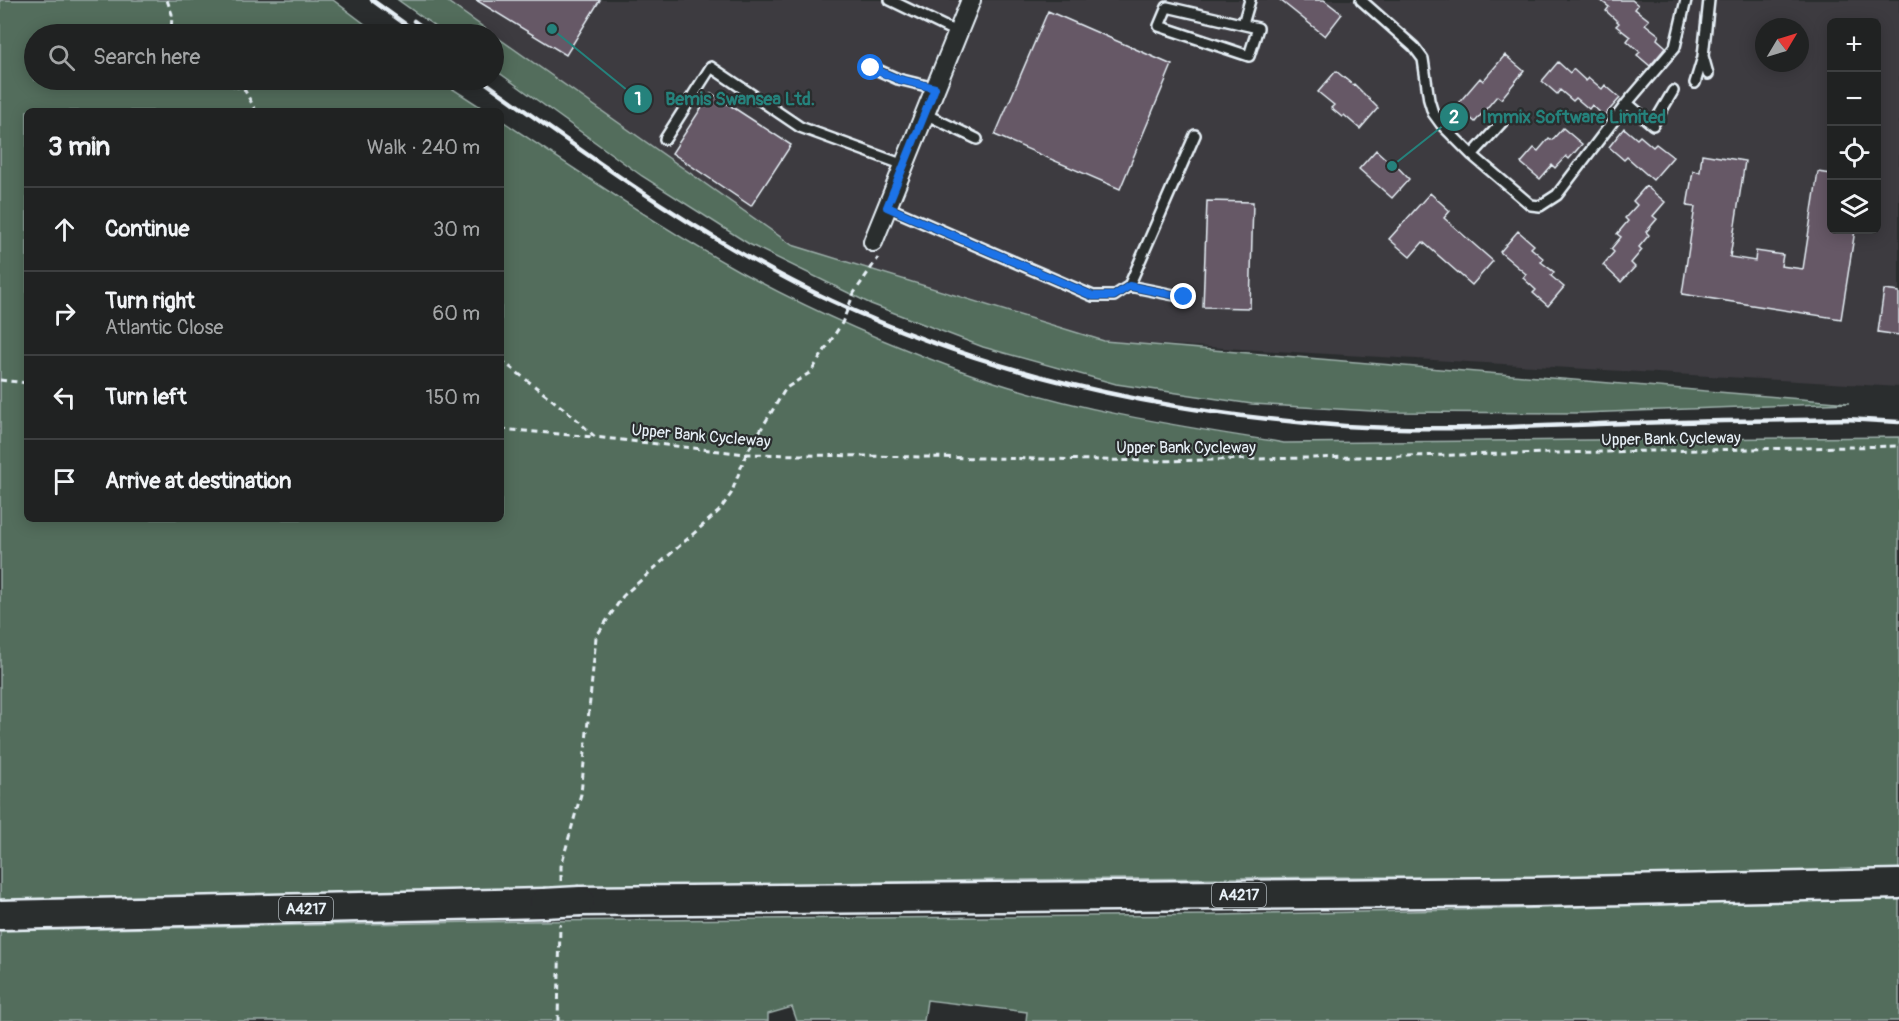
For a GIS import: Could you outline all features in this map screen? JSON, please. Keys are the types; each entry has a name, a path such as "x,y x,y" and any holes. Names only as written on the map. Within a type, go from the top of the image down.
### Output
{"main road":[{"name":"A4217","path":"0,915 561,902 1545,892 1899,884"}],"street":[{"path":"873,242 971,0"}],"lane":[{"path":"890,0 958,33"},
{"path":"1243,24 1250,0"},
{"path":"1361,0 1414,47 1423,59 1429,100 1433,113 1441,124 1472,155 1531,205 1540,206 1557,195 1627,104 1676,47 1686,0"},
{"path":"1695,83 1703,56 1709,0"},
{"path":"1167,7 1243,24 1258,28 1249,56 1159,26 1167,7"},
{"path":"1703,56 1708,74"},
{"path":"665,139 711,67 800,127 904,165"},
{"path":"871,68 898,79 935,88"},
{"path":"1627,104 1653,125 1673,91"},
{"path":"925,114 977,139"},
{"path":"1472,155 1505,119"},
{"path":"887,207 1093,296 1114,296 1129,286 1196,135"},
{"path":"1129,286 1184,297"}],"path":[{"path":"167,0 172,14 172,24"},
{"path":"245,90 254,108"},
{"path":"558,1021 561,866 581,794 596,637 623,596 719,511 731,494 746,454 786,388 811,372 842,323 854,293 885,248 873,242"},
{"path":"504,362 573,416 595,437"},
{"path":"0,380 24,383"},
{"name":"Upper Bank Cycleway","path":"504,429 746,454 1159,460 1899,446"}],"shaded area":[{"path":"445,0 1899,0 1899,387 1104,341 792,245 504,42 504,24 479,24"}],"green space":[{"path":"0,0 333,0 365,24 24,24 24,90 454,90 482,108 24,108 24,522 504,522 504,122 678,235 793,299 876,337 962,371 1081,406 1162,423 1285,443 1899,437 1899,871 1683,878 1338,877 998,880 0,899"},
{"path":"398,0 445,0 479,24 432,24"},
{"path":"504,42 792,245 1104,341 1849,403 1582,413 1390,412 1252,404 1116,384 983,347 871,304 749,244 642,176 504,76"},
{"path":"1899,896 1899,1021 1026,1021 1027,1012 927,1000 924,1021 797,1021 792,1007 768,1014 768,1021 0,1021 0,931 528,921 1218,915 1508,909"}],"building":[{"path":"476,0 600,0 566,55"},
{"path":"1280,0 1324,0 1342,14 1325,36"},
{"path":"1600,0 1632,0 1638,5 1635,9 1649,20 1645,24 1659,35 1657,39 1666,47 1650,66 1637,55 1640,52 1627,41 1630,37 1616,26 1619,23 1606,11 1609,7"},
{"path":"1048,11 1172,65 1120,189 995,135"},
{"path":"1505,55 1524,71 1501,99 1497,96 1475,122 1456,106 1480,78 1483,81"},
{"path":"1558,62 1570,73 1573,69 1586,81 1589,78 1602,89 1605,85 1620,98 1604,116 1592,105 1589,109 1576,98 1573,101 1560,90 1557,94 1542,81"},
{"path":"1336,71 1354,84 1378,108 1360,129 1344,115 1342,117 1331,108 1334,105 1318,92"},
{"path":"711,93 791,145 751,206 672,153"},
{"path":"1563,128 1582,144 1569,159 1566,156 1555,168 1552,165 1540,179 1521,163 1534,148 1538,151 1549,138 1552,140"},
{"path":"1624,128 1637,139 1640,136 1653,147 1656,144 1673,157 1653,180 1627,157 1624,160 1609,147"},
{"path":"1376,150 1387,160 1389,158 1409,179 1392,198 1359,169"},
{"path":"1702,154 1745,161 1730,257 1755,261 1756,251 1783,255 1781,266 1803,269 1818,172 1827,173 1827,234 1854,234 1841,319 1682,294 1695,207 1687,206 1693,171 1700,172"},
{"path":"1646,186 1665,202 1653,216 1657,219 1646,232 1649,235 1639,247 1642,250 1631,263 1635,267 1621,282 1603,265 1614,252 1611,249 1621,237 1617,234 1628,221 1625,218 1637,205 1633,201"},
{"path":"1430,193 1450,211 1444,218 1493,261 1472,285 1423,242 1410,257 1389,239"},
{"path":"1207,201 1253,202 1250,308 1203,307"},
{"path":"1518,231 1534,245 1531,248 1544,259 1541,262 1554,272 1551,276 1564,287 1548,306 1533,293 1536,290 1523,278 1526,274 1500,252"},
{"path":"1884,290 1899,292 1899,335 1878,332"}],"railway":[{"path":"372,0 405,24"},
{"path":"414,21 418,24"},
{"path":"496,90 695,226 785,278 893,327 955,350 1082,387 1212,412 1345,426 1472,428 1846,419 1899,422"}],"place":[{"name":"Bemis Swansea Ltd.","path":"552,29"},
{"name":"Immix Software Limited","path":"1392,166"}],"route":[{"path":"871,68 898,79 935,88 887,207 1093,296 1114,296 1129,286 1184,297"}]}
